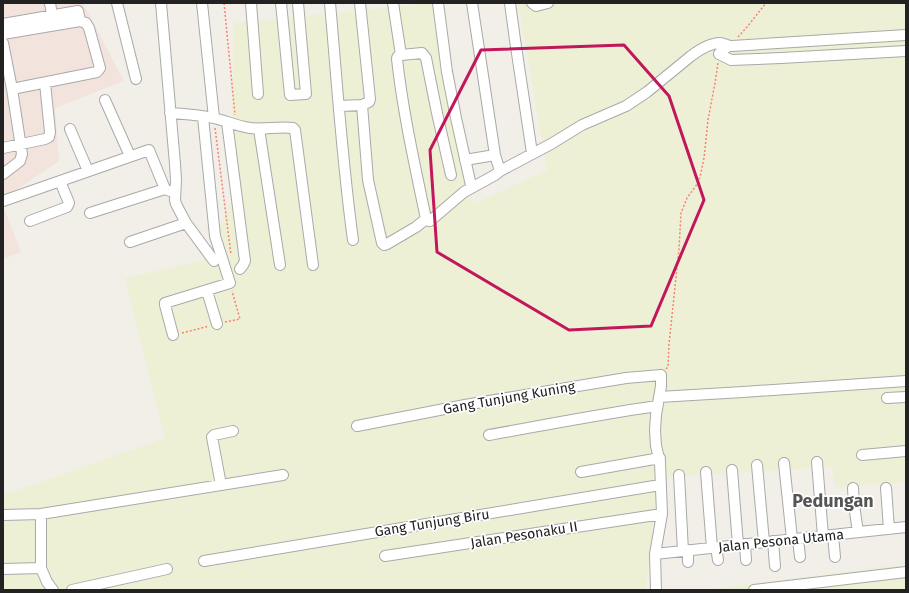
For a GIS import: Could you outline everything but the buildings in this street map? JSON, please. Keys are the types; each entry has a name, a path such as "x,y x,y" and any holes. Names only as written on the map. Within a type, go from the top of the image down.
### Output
{"street":[{"path":"50,3 52,15"},
{"path":"117,3 136,79"},
{"path":"161,3 175,164 175,200 186,223 214,261"},
{"path":"202,3 214,118"},
{"path":"251,3 258,94"},
{"path":"281,3 290,96 306,94 298,3"},
{"path":"330,3 343,158 353,240"},
{"path":"339,106 362,105 369,102 370,99 360,3"},
{"path":"393,3 401,54"},
{"path":"438,3 447,72 472,187"},
{"path":"472,3 495,155 500,171"},
{"path":"510,3 532,153"},
{"path":"532,3 536,6 548,3"},
{"path":"3,24 78,11 80,21"},
{"path":"3,34 80,21 86,23 89,28 100,68 97,72 12,89"},
{"path":"426,218 430,221 457,197 532,153 582,125 626,106 648,92 679,65 698,51 715,44 721,43 726,45 906,35"},
{"path":"3,43 22,154 20,161 3,174"},
{"path":"726,45 719,54 731,60 906,51"},
{"path":"426,218 409,140 399,83 396,59 401,54 422,53 426,58 436,113 451,175"},
{"path":"3,148 21,145 49,137 50,132 45,83"},
{"path":"106,100 130,156"},
{"path":"362,105 368,180 382,243 384,245 387,244 416,227 426,218"},
{"path":"170,113 214,118 231,124 259,129 290,127 295,130 313,265"},
{"path":"173,335 165,304 230,283 215,236 203,117"},
{"path":"231,124 245,261 240,269"},
{"path":"70,129 88,171"},
{"path":"259,129 280,266"},
{"path":"3,201 149,150 165,189"},
{"path":"466,160 495,155"},
{"path":"30,221 67,207 69,203 60,181"},
{"path":"90,213 165,189 176,193"},
{"path":"130,242 186,223"},
{"path":"207,291 217,324"},
{"path":"656,590 655,554 662,514 660,458 656,446 655,436 656,415 662,375"},
{"name":"Gang Tunjung Kuning","path":"357,426 465,405 626,378 662,375"},
{"path":"489,434 566,422 658,401 791,389 906,382"},
{"path":"887,398 906,397"},
{"path":"221,485 212,437 214,435 233,431"},
{"path":"862,455 906,451"},
{"path":"581,472 660,458"},
{"path":"817,462 828,536 835,557"},
{"path":"784,463 795,539 800,557"},
{"path":"757,465 768,542 775,566"},
{"path":"732,470 742,545 746,560"},
{"path":"706,472 714,548 718,560"},
{"path":"3,515 41,514 283,475"},
{"path":"679,475 688,562"},
{"name":"Gang Tunjung Biru","path":"204,561 660,485"},
{"path":"853,488 858,532"},
{"path":"886,488 888,529"},
{"path":"41,514 41,568 47,582 53,590"},
{"name":"Jalan Pesonaku II","path":"385,556 662,514"},
{"name":"Jalan Pesona Utama","path":"655,554 906,528"},
{"path":"3,569 41,568"},
{"path":"72,590 167,569"},
{"path":"754,590 906,572"}],"path":[{"path":"224,3 231,124"},
{"path":"746,28 766,3"},
{"path":"662,375 668,367 681,214 687,198 698,183 700,177 719,54"},
{"path":"214,118 231,254 225,266"}],"highlighted area":[{"path":"624,45 669,96 704,200 651,326 569,330 437,252 430,150 481,50"}],"shaded area":[{"path":"3,3 83,3 124,81 55,108 59,161 3,199"},
{"path":"3,206 21,252 3,259"}],"green space":[{"path":"432,3 473,204 547,170 518,3 906,3 906,482 836,487 831,467 658,478 646,590 3,590 3,495 165,438 125,278 204,260 232,199 233,23"},
{"path":"900,565 906,572 906,590 703,590"}],"district":[{"name":"Pedungan","path":"833,501"}]}
